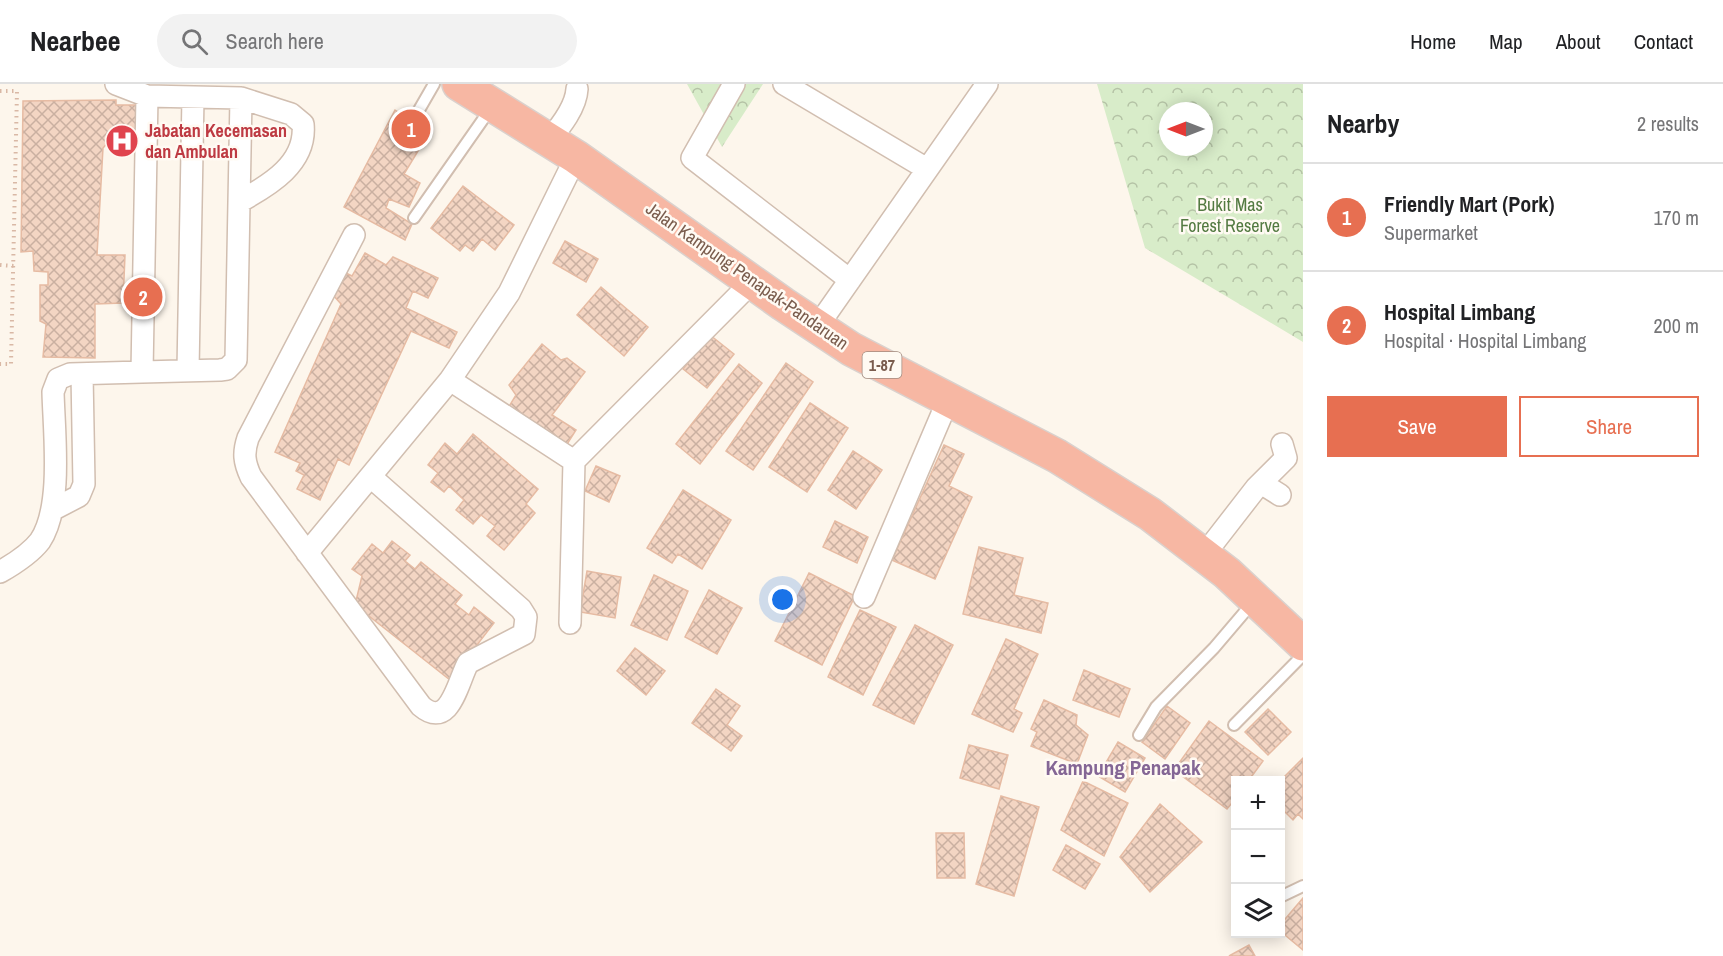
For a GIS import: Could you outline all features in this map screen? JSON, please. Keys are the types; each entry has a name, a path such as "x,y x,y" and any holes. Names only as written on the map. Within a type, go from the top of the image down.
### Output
{"highway":[{"name":"Jalan Kampung Penapak-Pandaruan","path":"459,84 563,148 851,349 1057,456 1150,514 1257,599 1303,644"}],"street":[{"path":"116,84 153,90 198,91 242,98 291,114 303,124 304,137 298,154 282,174 265,188 239,202"},
{"path":"734,84 692,158 850,280"},
{"path":"784,84 927,169"},
{"path":"817,327 987,84"},
{"path":"307,553 450,380 509,293 563,148 561,126 577,96 577,89"},
{"path":"142,372 153,90"},
{"path":"188,370 198,91"},
{"path":"0,572 18,561 40,541 54,509 55,385 64,376 226,369 236,360 242,98"},
{"path":"354,235 243,451 245,464 251,477 307,553 428,712 438,714 446,710 471,660 524,634 526,617 521,609 371,477"},
{"path":"570,623 574,461 752,282"},
{"path":"54,509 79,496 84,484 82,374"},
{"path":"450,380 574,461"},
{"path":"864,597 948,400"},
{"path":"1204,555 1261,483 1286,458 1282,444"},
{"path":"1261,483 1280,495"}],"lane":[{"path":"419,110 434,84"},
{"path":"414,218 493,105"},
{"path":"1139,735 1156,707 1214,648 1257,599"},
{"path":"1234,724 1303,655"},
{"path":"1285,895 1303,886"}],"path":[{"path":"0,92 17,91 11,364 0,364"},
{"path":"0,266 14,266"}],"green space":[{"path":"687,84 763,84 722,147"},
{"name":"Bukit Mas Forest Reserve","path":"1097,84 1303,84 1303,342 1145,248"}],"building":[{"path":"116,100 116,105 146,105 144,133 117,132 103,148 97,255 125,255 123,303 95,304 95,358 43,357 46,324 40,321 40,285 48,285 48,272 34,271 33,251 21,252 23,101"},
{"path":"395,110 429,133 404,174 420,183 409,207 389,199 386,208 412,224 405,240 344,207"},
{"path":"463,186 514,225 495,250 482,239 473,251 465,245 460,251 431,228"},
{"path":"565,241 598,259 586,282 553,263"},
{"path":"365,253 386,265 393,257 438,278 428,298 413,291 406,308 457,332 449,348 411,331 349,465 338,459 320,500 297,489 304,475 296,471 300,463 275,452 341,304 332,294 344,272 352,276"},
{"path":"601,287 648,327 624,356 577,315"},
{"path":"710,335 734,354 707,388 683,369"},
{"path":"542,344 561,360 567,358 585,372 552,415 576,430 564,449 505,413 516,395 509,385"},
{"path":"786,363 813,382 753,470 726,451"},
{"path":"739,364 762,383 700,464 676,444"},
{"path":"810,403 848,428 807,492 769,467"},
{"path":"473,434 538,489 526,504 535,513 504,550 487,536 495,526 481,515 473,524 456,510 464,500 449,486 444,492 431,482 438,473 428,465 445,443 457,454"},
{"path":"944,445 964,454 949,486 972,497 935,579 892,560"},
{"path":"853,451 882,470 856,509 828,490"},
{"path":"596,466 620,476 609,502 585,491"},
{"path":"683,490 731,520 702,569 678,554 672,563 647,548"},
{"path":"835,521 868,537 857,563 823,547"},
{"path":"392,541 410,555 405,561 415,569 421,562 462,595 455,604 469,615 474,607 494,623 450,680 355,605 362,576 352,569 372,544 383,553"},
{"path":"979,547 1023,558 1014,595 1048,603 1041,633 963,614"},
{"path":"587,571 621,577 615,618 580,612"},
{"path":"809,573 855,596 822,665 775,641"},
{"path":"654,575 688,591 667,640 631,625"},
{"path":"709,590 742,608 717,654 685,637"},
{"path":"860,610 896,627 863,695 828,677"},
{"path":"915,625 953,645 914,724 873,705"},
{"path":"1006,639 1038,654 1014,709 1022,713 1013,732 972,714"},
{"path":"635,648 665,671 646,695 617,671"},
{"path":"1084,670 1130,689 1119,717 1073,700"},
{"path":"716,689 740,706 727,725 742,736 731,751 692,723"},
{"path":"1044,700 1077,715 1076,725 1088,735 1077,764 1031,746 1037,732 1031,729"},
{"path":"1167,706 1190,723 1165,759 1142,742"},
{"path":"1268,709 1291,732 1268,755 1245,732"},
{"path":"1209,721 1263,761 1252,776 1231,776 1231,804 1227,809 1174,770"},
{"path":"1118,742 1145,758 1125,792 1098,776"},
{"path":"969,745 1008,755 999,789 960,778"},
{"path":"1303,758 1303,819 1298,814 1293,820 1285,812 1285,776"},
{"path":"1083,781 1128,803 1104,856 1061,830"},
{"path":"1001,796 1039,807 1014,896 976,884"},
{"path":"1160,804 1202,842 1150,892 1120,857"},
{"path":"936,833 964,833 965,878 937,878"},
{"path":"1066,845 1100,864 1085,889 1053,870"},
{"path":"1303,898 1303,950 1285,935 1285,919"},
{"path":"1249,945 1255,956 1229,956"}],"place":[{"name":"Friendly Mart (Pork)","path":"411,129"},
{"name":"Jabatan Kecemasan dan Ambulan","path":"122,141"},
{"name":"Hospital Limbang","path":"143,297"}],"district":[{"name":"Kampung Penapak","path":"1123,768"}]}
